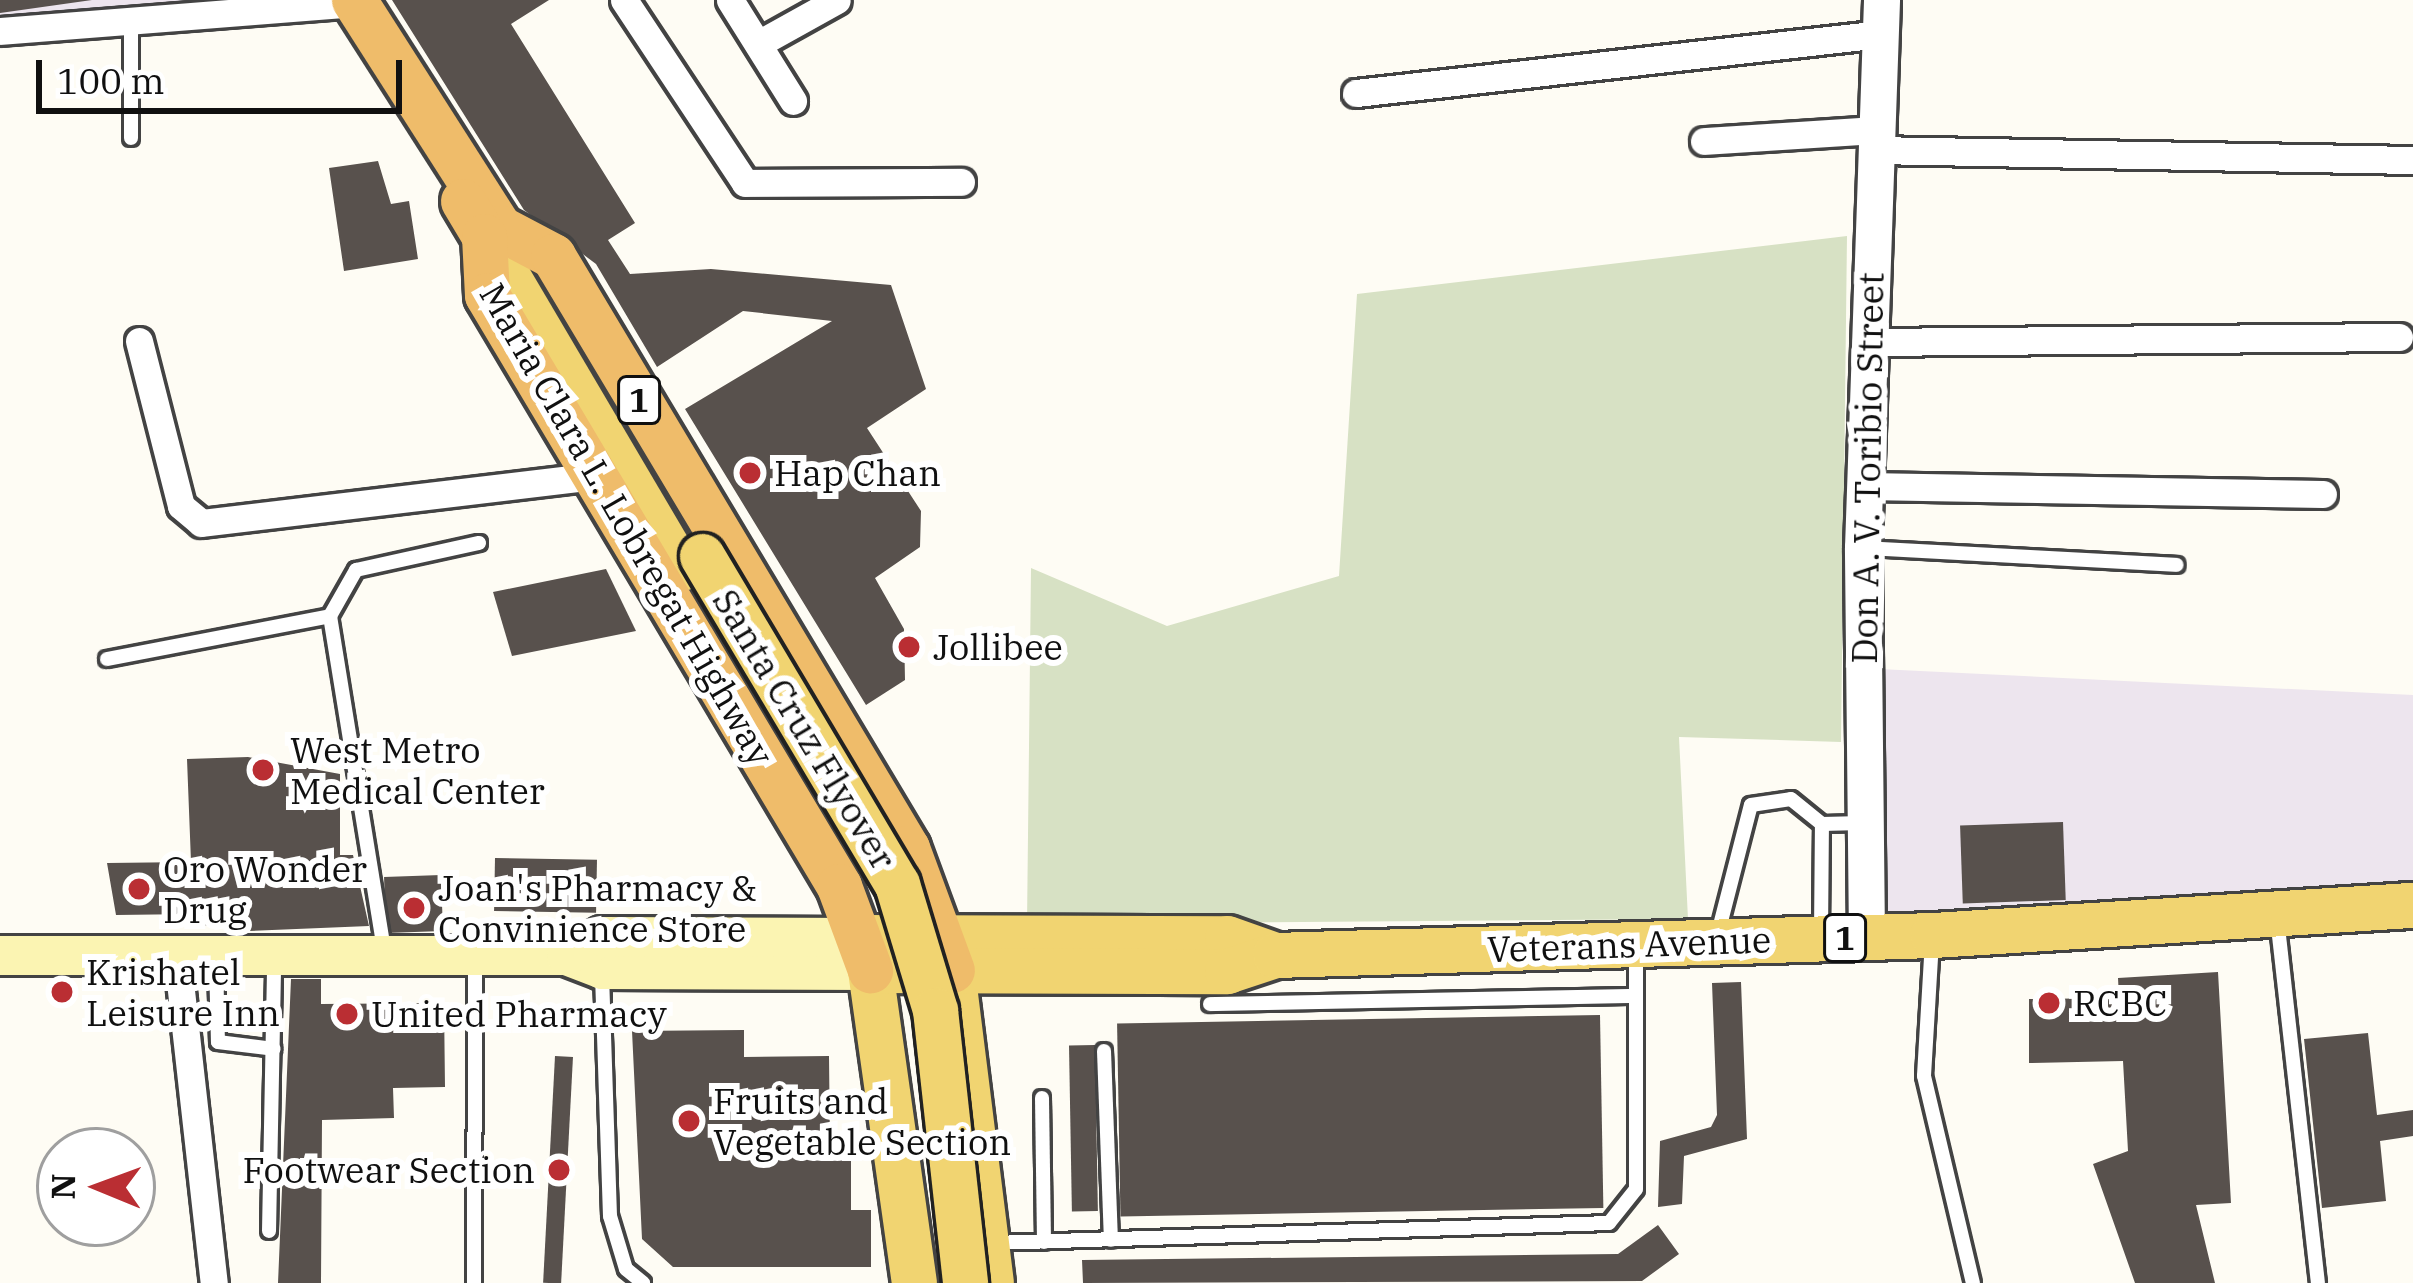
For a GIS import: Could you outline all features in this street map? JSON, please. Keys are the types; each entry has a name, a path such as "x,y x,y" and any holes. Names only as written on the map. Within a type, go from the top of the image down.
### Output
{"highway":[{"name":"Maria Clara L. Lobregat Highway","path":"364,18 492,232 488,296 820,854 865,954"},
{"name":"Maria Clara L. Lobregat Highway","path":"492,232 553,256 886,815 948,954"},
{"path":"691,636 756,597"},
{"path":"755,746 821,706"},
{"path":"820,854 886,815"}],"main road":[{"name":"Santa Cruz Flyover","path":"492,232 691,562 897,884 935,1010 965,1283"},
{"name":"Santa Cruz Flyover","path":"691,562 874,895 910,1016 940,1283"},
{"name":"Veterans Avenue","path":"948,954 1227,971 1275,955 1933,935 2413,905"},
{"path":"1,946 196,955 865,954 892,1083 914,1283"},
{"name":"1","path":"865,954 948,954"},
{"path":"907,1215 987,1244 968,1074 948,954"},
{"path":"892,1083 968,1074"}],"street":[{"path":"624,0 746,184 962,182"},
{"path":"730,0 793,101"},
{"path":"758,44 837,0"},
{"path":"1356,93 1881,17"},
{"name":"Don A. V. Toribio Street","path":"1868,937 1863,548 1881,17"},
{"path":"0,31 364,18"},
{"path":"1704,141 1874,140 2413,160"},
{"path":"1869,342 2399,337"},
{"path":"139,341 181,506 201,523 595,476"},
{"path":"1865,485 2323,494"},
{"path":"196,955 214,1283"}],"lane":[{"path":"130,23 131,138"},
{"path":"385,955 330,616 356,570 479,543"},
{"path":"1863,548 2177,565"},
{"path":"107,658 330,616"},
{"path":"1716,942 1751,805 1801,802 1822,824 1821,939"},
{"path":"1822,824 1864,824"},
{"path":"2277,914 2318,1283"},
{"path":"1933,935 1924,1076 1973,1283"},
{"path":"987,1244 1609,1223 1636,1189 1636,944"},
{"path":"590,954 610,1216 626,1268 643,1283"},
{"path":"196,955 218,1042 274,1048"},
{"path":"269,1231 274,955"},
{"path":"474,1283 475,955"},
{"path":"1210,1004 1635,996"},
{"path":"1104,1052 1111,1240"},
{"path":"1042,1098 1044,1242"}],"shaded area":[{"path":"0,0 253,0 0,36"},
{"path":"1879,669 2413,695 2413,885 1880,914"}],"green space":[{"path":"1847,236 1841,742 1679,737 1688,919 1027,924 1031,568 1167,626 1339,576 1357,294"}],"building":[{"path":"0,0 92,0 0,13"},
{"path":"392,0 549,0 511,24 635,223 608,240 630,274 711,269 891,285 926,389 867,428 921,511 920,547 875,578 904,629 905,680 866,705 685,409 832,321 743,311 657,367 596,264 524,210"},
{"path":"378,161 391,204 409,201 418,259 344,271 329,168"},
{"path":"606,569 636,631 512,656 493,592"},
{"path":"248,757 340,774 340,855 353,855 369,926 249,931 195,924 194,914 116,915 107,863 191,862 187,759"},
{"path":"2063,822 2066,900 1963,904 1960,826"},
{"path":"495,858 597,860 596,913 494,911"},
{"name":"Joan's Pharmacy & Convinience Store","path":"441,875 443,931 386,933 384,877"},
{"path":"2218,972 2231,1203 2196,1205 2215,1283 2135,1283 2093,1164 2128,1151 2123,1061 2029,1063 2029,999 2119,998 2118,978"},
{"path":"291,979 321,979 321,1004 444,1003 445,1087 393,1088 394,1118 322,1120 321,1283 278,1283"},
{"path":"1741,982 1747,1139 1684,1156 1682,1204 1658,1207 1660,1141 1711,1127 1717,1115 1712,983"},
{"path":"1600,1015 1603,1208 1120,1216 1117,1023"},
{"name":"Fruits and Vegetable Section","path":"744,1030 744,1057 829,1056 830,1148 851,1148 851,1210 871,1210 871,1267 673,1267 642,1239 632,1031"},
{"path":"2368,1033 2377,1115 2413,1110 2413,1136 2380,1141 2386,1201 2322,1208 2304,1039"},
{"path":"1069,1045 1095,1045 1098,1211 1072,1211"},
{"name":"Footwear Section","path":"555,1056 573,1057 561,1283 543,1283"},
{"path":"1658,1225 1679,1254 1642,1281 1083,1283 1082,1260 1618,1254"}],"place":[{"name":"Hap Chan","path":"750,473"},
{"name":"Jollibee","path":"909,647"},
{"name":"West Metro Medical Center","path":"263,770"},
{"name":"Oro Wonder Drug","path":"139,889"},
{"name":"Joan's Pharmacy & Convinience Store","path":"414,908"},
{"name":"Krishatel Leisure Inn","path":"62,992"},
{"name":"RCBC","path":"2049,1003"},
{"name":"United Pharmacy","path":"347,1014"},
{"name":"Fruits and Vegetable Section","path":"689,1121"},
{"name":"Footwear Section","path":"559,1170"}]}
